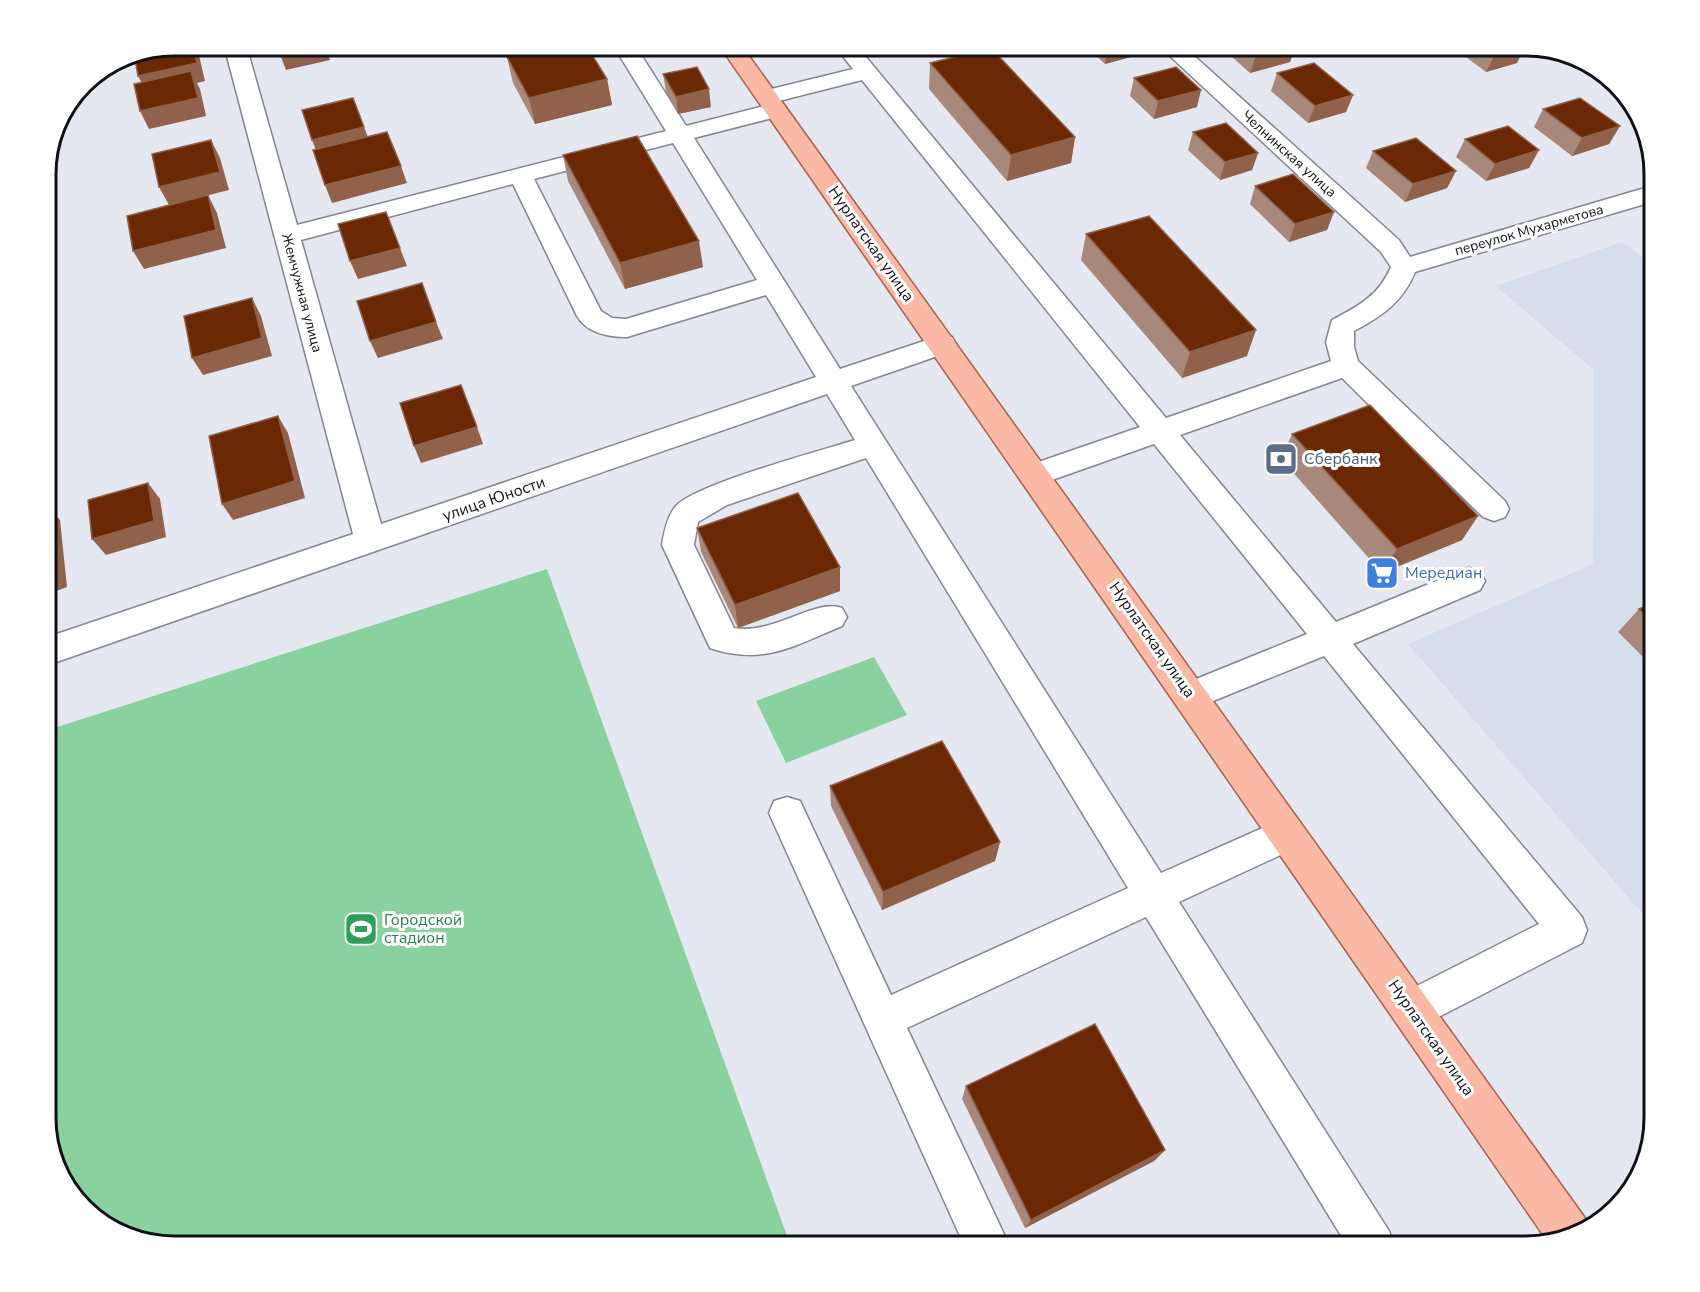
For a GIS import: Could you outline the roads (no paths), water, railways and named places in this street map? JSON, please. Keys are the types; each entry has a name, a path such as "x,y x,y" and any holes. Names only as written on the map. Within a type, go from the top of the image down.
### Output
{"main road":[{"name":"Нурлатская улица","path":"738,56 1566,1229"}],"street":[{"name":"Жемчужная улица","path":"238,56 371,542"},
{"path":"631,56 1366,1236"},
{"path":"855,56 1568,930 1411,1010"},
{"name":"Челнинская улица","path":"1180,56 1390,246 1404,267"},
{"path":"286,236 680,134 868,72"},
{"path":"520,175 590,316 597,323 611,328 627,327 773,284"},
{"name":"переулок Мухарметова","path":"1404,267 1644,196"},
{"path":"1404,267 1397,288 1385,302 1342,326 1338,339 1339,349 1347,366 1494,508"},
{"name":"улица Юности","path":"56,648 942,344"},
{"path":"1035,475 1347,366"},
{"path":"831,617 760,643 743,645 722,638 678,545 680,528 687,514 716,497 873,445"},
{"path":"1191,696 1469,581"},
{"path":"787,813 983,1236"},
{"path":"883,1019 1287,834"}],"place":[{"name":"Сбербанк","path":"1281,459"},
{"name":"Мередиан","path":"1382,573"},
{"name":"Городской стадион","path":"361,929"}]}
